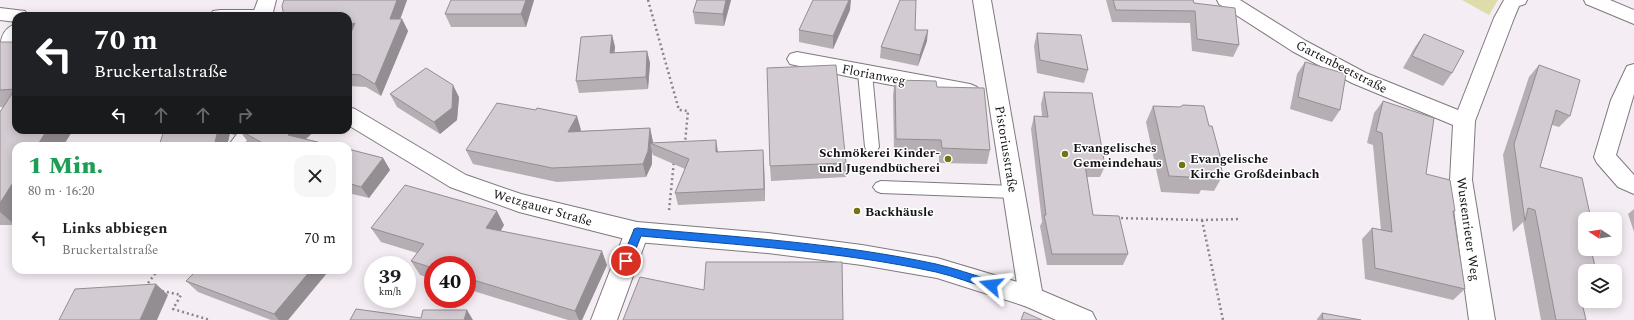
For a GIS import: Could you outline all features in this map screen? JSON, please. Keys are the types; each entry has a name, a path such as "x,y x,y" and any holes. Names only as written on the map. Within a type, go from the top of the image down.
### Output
{"street":[{"path":"263,12 267,0"},
{"name":"Pistoriusstraße","path":"982,0 1031,297"},
{"name":"Gartenbeetstraße","path":"1226,0 1299,46 1358,78 1464,121"},
{"path":"1593,0 1634,18"},
{"name":"Wustenrieter Weg","path":"1482,320 1461,180 1464,121 1504,18 1515,1"},
{"path":"0,14 12,15"},
{"path":"0,51 12,36"},
{"name":"Florianweg","path":"797,59 998,97"},
{"path":"1634,71 1621,100 1605,157 1626,182 1634,185"},
{"name":"Wetzgauer Straße","path":"352,117 458,181 519,203 637,232 768,243 862,255 937,268 1031,297 1083,320"},
{"path":"604,320 637,232"}],"lane":[{"path":"865,73 872,147"},
{"path":"238,142 245,134"},
{"path":"881,187 1014,192"}],"path":[{"path":"648,0 679,110 688,111 686,141 682,147"},
{"path":"667,235 674,161"},
{"path":"1110,218 1202,220 1241,219"},
{"path":"1202,220 1223,320"},
{"path":"152,288 145,287 155,274"},
{"path":"159,290 181,295 173,309 210,320"}],"green space":[{"path":"1462,0 1498,0 1489,15"}],"building":[{"path":"284,0 397,0 390,19 402,19 375,84 360,75 352,74 352,30 355,23 352,24 352,12 283,12 282,6"},
{"path":"451,0 526,0 521,14 445,14"},
{"path":"697,0 726,0 723,14 693,12"},
{"path":"813,0 849,0 833,36 799,30"},
{"path":"900,0 916,0 915,30 928,30 920,55 881,47"},
{"path":"1113,0 1193,0 1194,3 1235,8 1239,45 1197,39 1195,11 1116,10"},
{"path":"1037,33 1081,35 1088,70 1040,60"},
{"path":"1424,34 1464,51 1452,73 1412,56"},
{"path":"612,35 610,53 647,51 646,77 576,81 581,37"},
{"path":"0,42 12,42 12,89 0,90"},
{"path":"1305,62 1346,74 1340,110 1298,97"},
{"path":"836,65 846,163 770,166 767,68"},
{"path":"1539,65 1580,80 1570,116 1556,110 1540,167 1582,178 1589,212 1578,212 1578,256 1593,256 1594,264 1578,264 1578,308 1583,308 1586,320 1556,320 1535,210 1528,208 1525,221 1514,144"},
{"path":"426,68 453,85 452,108 434,122 390,94"},
{"path":"895,80 936,81 937,87 984,88 990,150 942,148 941,140 896,139"},
{"path":"1044,92 1092,93 1105,166 1085,165 1093,215 1119,216 1128,254 1052,254 1044,215 1046,215 1034,116 1048,117"},
{"path":"12,94 12,134 44,134 40,142 12,142 12,184 0,203 0,112"},
{"path":"1383,101 1434,118 1426,174 1450,180 1455,211 1453,211 1465,289 1375,268 1372,228 1392,232 1382,133 1376,131"},
{"path":"497,103 536,110 537,108 577,116 568,132 650,128 648,151 643,164 552,168 466,150"},
{"name":"Evangelische Kirche Großdeinbach","path":"1183,105 1204,106 1209,126 1212,126 1222,163 1220,162 1223,175 1207,175 1208,178 1169,176 1153,106 1180,107"},
{"path":"163,134 217,134 215,142 160,142"},
{"path":"246,134 289,134 288,135 317,142 261,142"},
{"path":"716,140 716,152 763,150 764,189 675,193 689,159 650,143"},
{"path":"352,150 383,158 361,187 352,184"},
{"path":"405,185 497,211 486,228 602,251 575,311 476,281 476,256 424,256 424,265 416,263 415,256 424,244 371,228"},
{"path":"706,262 842,262 843,320 623,320 640,277 704,290"},
{"path":"193,274 308,274 274,314 186,281"},
{"path":"156,284 140,320 59,320 75,289"},
{"path":"356,309 421,318 423,310 467,310 464,320 350,320"},
{"path":"1024,312 1042,320 1021,320"},
{"path":"1322,313 1361,320 1323,320"}],"place":[{"name":"Evangelisches Gemeindehaus","path":"1065,154"},
{"name":"Schmökerei Kinder- und Jugendbücherei","path":"948,159"},
{"name":"Evangelische Kirche Großdeinbach","path":"1182,165"},
{"name":"Backhäusle","path":"857,211"}],"route":[{"path":"626,261 637,232 768,243 862,255 937,268 991,285"}]}
